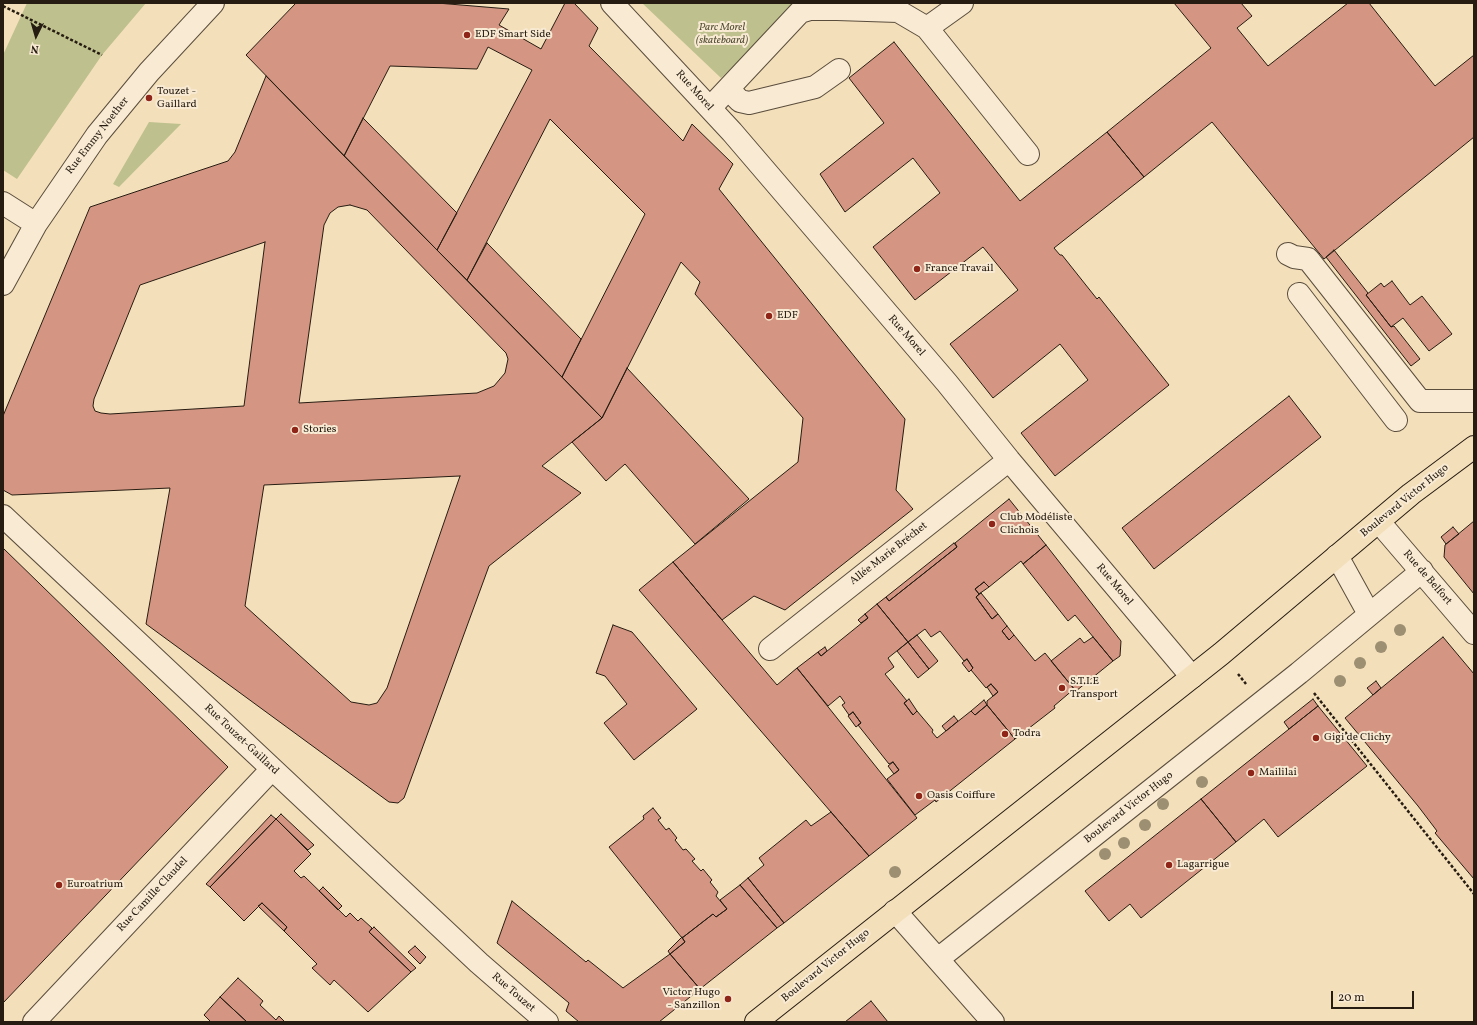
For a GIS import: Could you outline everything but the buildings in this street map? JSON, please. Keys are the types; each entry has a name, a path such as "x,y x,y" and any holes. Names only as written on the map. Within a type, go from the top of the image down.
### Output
{"main road":[{"name":"Boulevard Victor Hugo","path":"756,1022 1221,654 1411,494 1474,447"}],"street":[{"name":"Rue Emmy Noether","path":"3,284 36,224 97,135 149,72 213,3"},
{"name":"Rue Morel","path":"612,3 710,108 947,384 1008,460 1192,677"},
{"path":"927,28 962,3"},
{"path":"710,108 800,12 810,9 848,6 898,11 927,28 1028,154"},
{"path":"728,89 740,101 749,103 815,87 839,70"},
{"path":"3,204 36,224"},
{"path":"1288,254 1294,257 1308,259 1420,401 1474,401"},
{"path":"1299,294 1396,420"},
{"name":"Allée Marie Bréchet","path":"770,648 1008,460"},
{"name":"Rue Touzet-Gaillard","path":"3,516 479,963"},
{"name":"Rue de Belfort","path":"1379,522 1474,633"},
{"path":"1337,556 1369,614"},
{"name":"Boulevard Victor Hugo","path":"938,959 1261,704 1422,571"},
{"name":"Rue Camille Claudel","path":"34,1022 272,768"},
{"path":"895,911 993,1022"},
{"name":"Rue Touzet","path":"479,963 547,1022"}],"path":[{"path":"3,6 102,55"},
{"path":"1221,654 1261,704"},
{"path":"1299,673 1474,894"}],"green space":[{"path":"27,3 146,3 102,55 17,179 3,170 3,55"},
{"name":"Parc Morel (skateboard)","path":"642,3 802,3 721,78"},
{"path":"149,122 181,124 119,187 113,184"}],"place":[{"name":"EDF Smart Side","path":"467,35"},
{"name":"Touzet - Gaillard","path":"149,98"},
{"name":"France Travail","path":"917,269"},
{"name":"EDF","path":"769,316"},
{"name":"Stories","path":"295,430"},
{"name":"Club Modéliste Clichois","path":"992,524"},
{"name":"S.T.I.E Transport","path":"1062,688"},
{"name":"Todra","path":"1005,734"},
{"name":"Gigi de Clichy","path":"1316,738"},
{"name":"Maililai","path":"1251,773"},
{"name":"Oasis Coiffure","path":"919,796"},
{"name":"Lagarrigue","path":"1169,865"},
{"name":"Euroatrium","path":"59,885"},
{"name":"Victor Hugo - Sanzillon","path":"728,999"}]}
